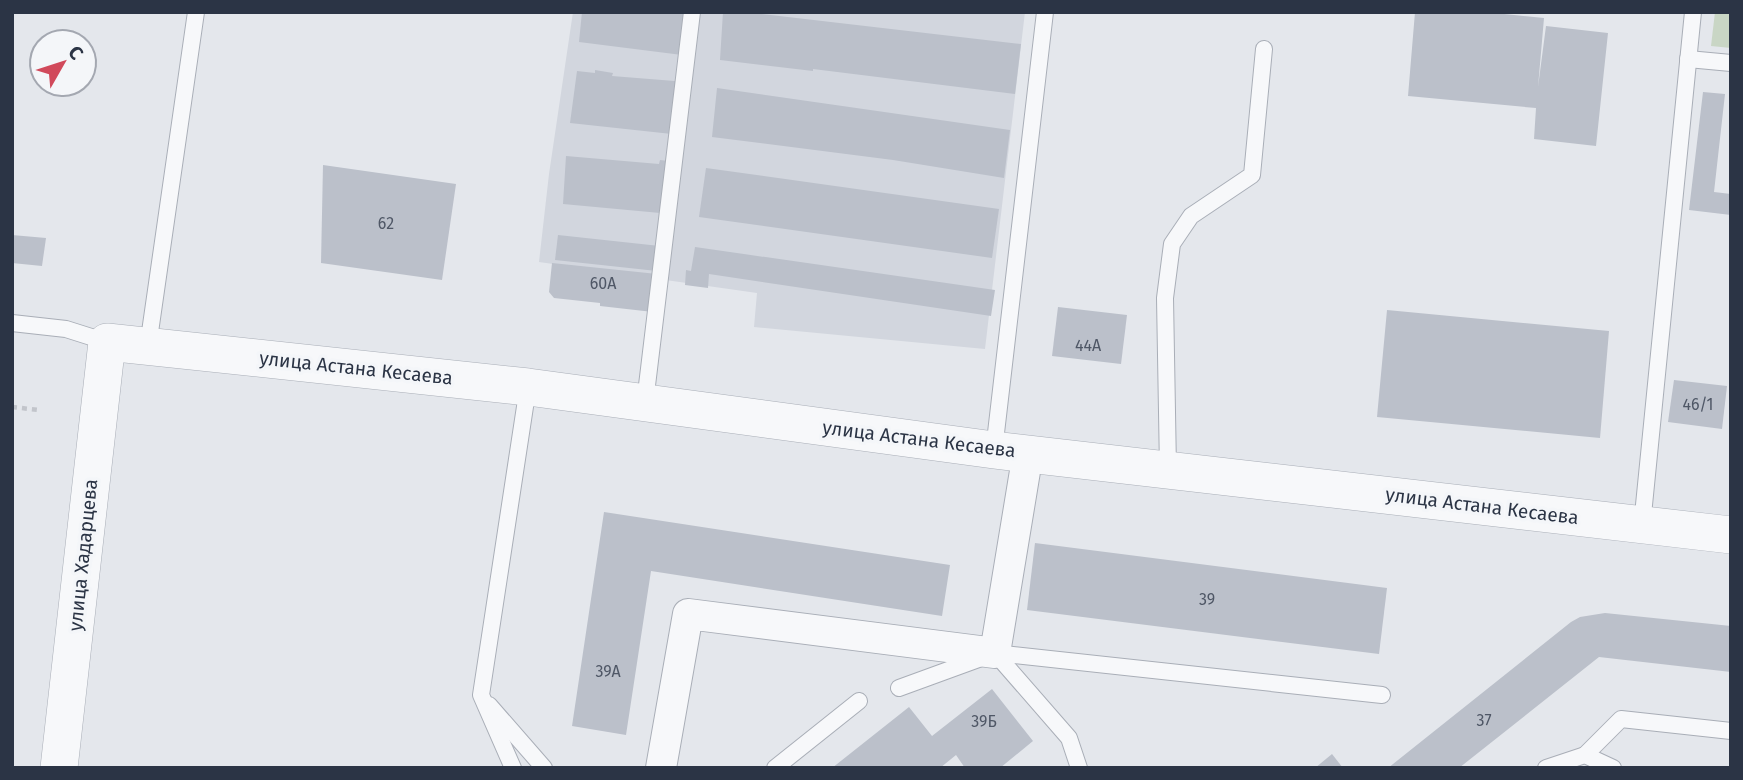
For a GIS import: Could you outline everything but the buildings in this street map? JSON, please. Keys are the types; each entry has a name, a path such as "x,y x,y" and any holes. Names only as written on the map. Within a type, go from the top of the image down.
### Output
{"street":[{"name":"улица Астана Кесаева","path":"107,341 528,387 1011,451 1731,535"},
{"name":"улица Хадарцева","path":"59,768 107,341"},
{"path":"661,768 688,614 995,653 1011,451"}],"lane":[{"path":"148,346 195,12"},
{"path":"645,402 692,12"},
{"path":"1011,451 1045,12"},
{"path":"1642,525 1693,12"},
{"path":"1168,469 1165,298 1172,244 1191,216 1252,175 1264,49"},
{"path":"1688,60 1731,63"},
{"path":"12,323 66,329 107,341"},
{"path":"513,768 481,695 528,387"},
{"path":"995,653 1069,738 1079,768"},
{"path":"899,688 995,653 1382,695"},
{"path":"481,695 544,768"},
{"path":"775,768 859,701"},
{"path":"1546,768 1585,755 1621,719 1731,732"},
{"path":"1585,755 1613,768"}],"path":[{"path":"12,407 38,410"}],"shaded area":[{"path":"573,12 1025,12 985,349 754,327 757,293 539,262"}],"green space":[{"path":"1715,12 1731,12 1731,48 1711,46"}]}
